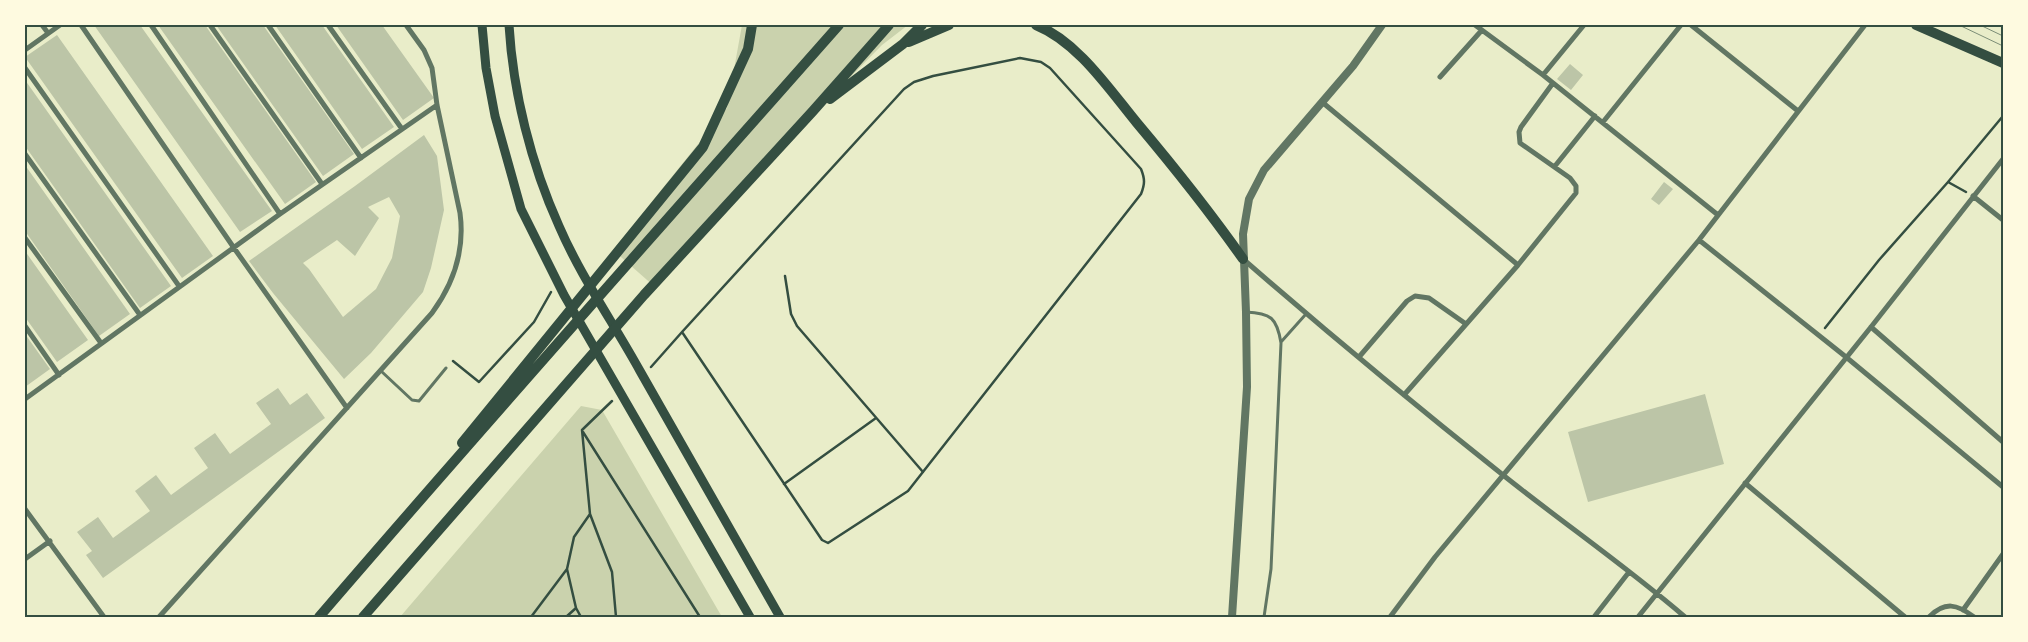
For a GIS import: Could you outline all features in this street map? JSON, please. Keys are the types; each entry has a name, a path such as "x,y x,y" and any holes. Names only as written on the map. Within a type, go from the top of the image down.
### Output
{"main road":[{"path":"482,25 488,86 521,209 564,295 750,617"},
{"path":"509,25 518,91 537,166 559,227 586,279 639,368 780,617"},
{"path":"444,472 476,424 703,147 748,49 752,25"},
{"path":"319,617 444,472 839,25"},
{"path":"363,617 644,295 813,111 889,25"},
{"path":"813,111 903,44 922,25"},
{"path":"903,44 949,25"},
{"path":"1036,25 1049,30 1076,51 1202,200 1243,259"},
{"path":"1916,25 2003,63"}],"street":[{"path":"42,25 48,33"},
{"path":"25,50 60,25"},
{"path":"80,25 347,408"},
{"path":"151,25 280,214"},
{"path":"210,25 322,184"},
{"path":"268,25 361,158"},
{"path":"328,25 402,129"},
{"path":"159,617 440,302 453,277 459,257 462,225 437,105 432,68 428,57 406,25"},
{"path":"1232,617 1247,387 1243,259 1245,215 1249,198 1264,170 1358,59 1382,25"},
{"path":"1475,25 1543,74 1718,215"},
{"path":"1543,74 1584,25"},
{"path":"1603,122 1680,25"},
{"path":"1692,25 1798,111"},
{"path":"1390,617 1435,556 1504,476 1699,240 1865,25"},
{"path":"1440,77 1482,30"},
{"path":"25,68 179,286"},
{"path":"1404,395 1518,265 1576,193 1576,186 1570,178 1556,166 1523,146 1519,138 1521,127 1553,83"},
{"path":"1322,102 1518,265"},
{"path":"25,399 179,286 437,105"},
{"path":"1556,166 1595,116"},
{"path":"25,154 140,315"},
{"path":"1638,617 2003,159"},
{"path":"1973,196 2003,220"},
{"path":"25,238 101,343"},
{"path":"1699,240 1846,357 2003,488"},
{"path":"1243,259 1306,314 1504,476 1657,593 1685,617"},
{"path":"1359,357 1407,301 1415,296 1429,298 1466,324"},
{"path":"25,326 59,375"},
{"path":"1871,327 2003,442"},
{"path":"1745,483 1905,617"},
{"path":"25,508 104,617"},
{"path":"25,559 50,541"},
{"path":"1963,610 2003,554"},
{"path":"1594,617 1630,572"},
{"path":"1929,617 1942,606 1949,605 1963,610 1974,617"}],"lane":[{"path":"1246,312 1263,313 1274,320 1281,343 1272,569 1264,617"},
{"path":"1281,343 1306,314"},
{"path":"380,370 412,400 419,401 446,368"}],"path":[{"path":"656,362 682,332 904,89 914,82 1020,58 1041,62 1050,68 1141,170 1145,184 1141,194 908,491 828,543 822,540 682,332"},
{"path":"1819,336 1879,260 2003,116"},
{"path":"1948,182 1973,196"},
{"path":"785,276 791,314 797,326 923,472"},
{"path":"446,368 453,361 479,382 534,322 549,294"},
{"path":"582,430 610,403"},
{"path":"784,484 876,418"},
{"path":"582,430 590,514 612,572 616,617"},
{"path":"582,430 700,617"},
{"path":"581,617 576,608 568,568 574,537 590,514"},
{"path":"531,617 568,568"},
{"path":"566,617 576,608"}],"green space":[{"path":"742,25 908,25 882,45 748,181 655,287 613,250 727,108"},
{"path":"581,406 602,410 722,617 400,617"}],"building":[{"path":"94,25 140,25 272,211 240,232"},
{"path":"158,25 205,25 316,182 285,204"},
{"path":"216,25 263,25 354,154 323,176"},
{"path":"275,25 322,25 394,127 362,149"},
{"path":"336,25 382,25 434,98 403,120"},
{"path":"57,35 213,256 182,278 25,57"},
{"path":"1570,64 1583,75 1571,90 1557,79"},
{"path":"25,80 171,286 140,308 25,146"},
{"path":"424,135 437,156 444,210 431,268 423,292 371,353 344,379 249,261","holes":["389,197 400,216 392,258 376,289 343,317 303,263 337,240 355,256 379,218 368,207"]},
{"path":"25,165 130,314 99,336 25,231"},
{"path":"1664,182 1673,189 1659,205 1651,199"},
{"path":"25,251 88,340 57,362 25,317"},
{"path":"25,334 50,369 25,387"},
{"path":"278,388 290,405 307,393 325,418 103,578 86,555 92,551 77,532 98,517 113,538 150,511 135,491 156,475 171,495 208,468 194,448 215,433 230,454 271,424 256,403"},
{"path":"1705,394 1724,464 1588,502 1568,432"}],"tram line":[{"path":"1959,25 2003,46"},
{"path":"1980,25 2003,36"}]}
